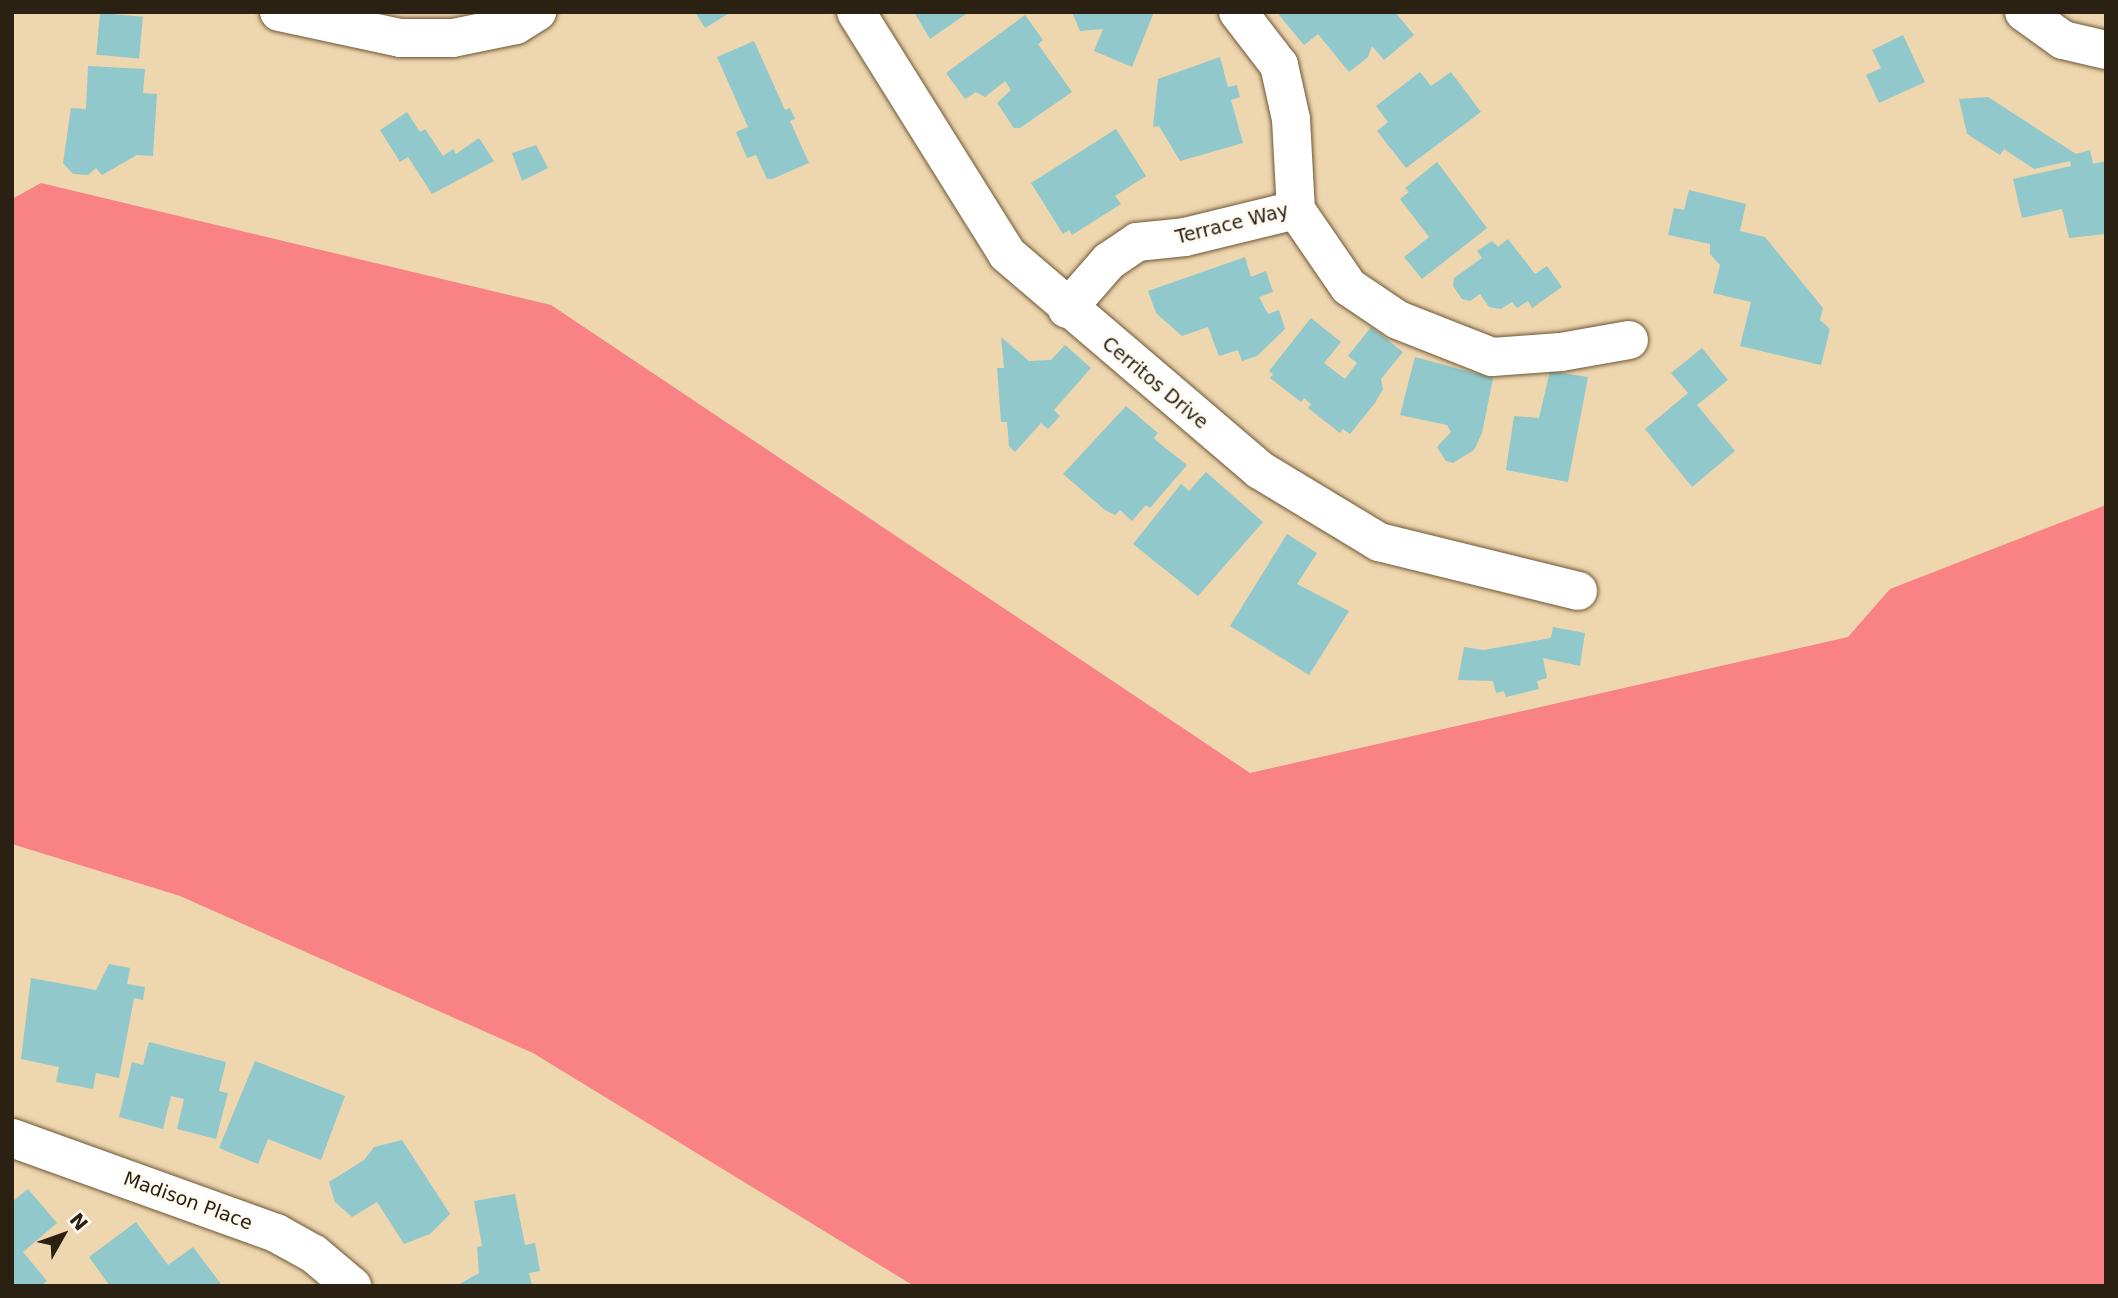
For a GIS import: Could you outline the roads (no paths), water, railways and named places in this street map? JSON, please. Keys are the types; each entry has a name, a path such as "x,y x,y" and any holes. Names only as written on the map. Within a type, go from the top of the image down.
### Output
{"street":[{"path":"279,12 400,38 453,38 516,24 537,12"},
{"name":"Cerritos Drive","path":"856,12 1007,254 1067,309 1260,470 1379,542 1578,591"},
{"name":"Terrace Way","path":"1067,309 1109,261 1137,242 1185,237 1296,210 1292,119 1279,65 1238,12"},
{"path":"2024,12 2063,40 2106,50"},
{"path":"1296,210 1349,287 1398,320 1492,357 1561,352 1629,340"},
{"name":"Madison Place","path":"12,1138 276,1233 314,1254 352,1286"}]}
